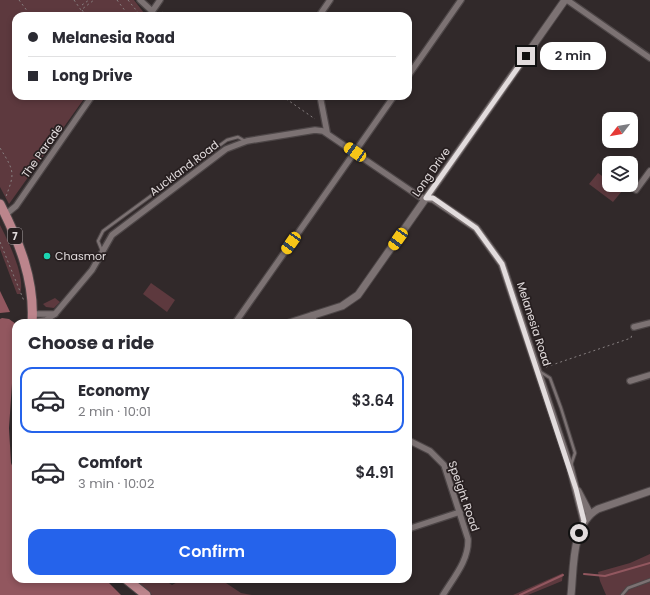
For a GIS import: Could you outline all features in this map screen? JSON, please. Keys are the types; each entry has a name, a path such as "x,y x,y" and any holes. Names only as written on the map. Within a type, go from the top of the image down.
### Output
{"main road":[{"name":"7","path":"3,202 5,215 26,269 32,302 32,319"},
{"path":"131,583 146,595"}],"street":[{"path":"140,0 149,12"},
{"path":"151,12 160,0"},
{"path":"322,12 330,0"},
{"path":"412,70 461,0"},
{"path":"566,0 650,58"},
{"name":"Long Drive","path":"300,319 342,306 358,295 566,0"},
{"name":"The Parade","path":"5,215 16,206 89,100"},
{"path":"321,100 327,132 420,197 426,198"},
{"path":"238,319 391,100"},
{"name":"Auckland Road","path":"48,319 55,314 92,270 112,235 226,149 246,141 316,130 327,132"},
{"path":"638,187 650,171"},
{"name":"Melanesia Road","path":"426,198 433,198 476,228 498,258 508,279 570,467 584,521"},
{"path":"312,315 314,319"},
{"path":"634,327 650,323"},
{"path":"630,381 650,375"},
{"name":"Speight Road","path":"412,442 430,451 441,460 447,471 468,539 468,550 463,563 443,595"},
{"name":"Melanesia Road","path":"576,489 590,514"},
{"path":"571,595 578,536 584,521 590,514 603,507 650,491"},
{"path":"412,529 460,512"}],"lane":[{"path":"102,252 98,241 103,231 227,140 238,137 246,141"},
{"path":"537,370 550,378 563,414 575,453 575,459 570,467"},
{"path":"622,595 628,588 650,580"}],"path":[{"path":"19,0 29,12"},
{"path":"74,0 81,10 94,0"},
{"path":"82,5 89,0"},
{"path":"117,0 126,12"},
{"path":"128,0 138,12"},
{"path":"288,100 314,119"},
{"path":"0,148 13,171 13,180 3,202"},
{"path":"0,242 24,302"},
{"path":"546,367 631,338 634,327"}],"shaded area":[{"path":"0,0 134,0 143,12 12,12 12,100 83,100 9,204 0,187"},
{"path":"598,173 602,176 602,192 621,192 613,202 589,184"},
{"path":"0,225 15,259 21,278 20,294 17,294 0,249"},
{"path":"151,283 175,300 167,312 143,294"},
{"path":"0,291 10,312 0,313"},
{"path":"55,298 60,302 54,308 46,307 43,304"},
{"path":"0,319 9,319 12,321 12,383 9,428 12,465 12,583 109,583 121,595 0,595"},
{"path":"650,554 650,595 606,595 598,572 630,563"},
{"path":"563,573 562,581 528,595 513,595"},
{"path":"138,583 169,583 172,585 176,583 226,583 241,593 252,595 152,595"}],"waterway":[{"path":"584,574 605,576 650,563"},
{"path":"520,595 563,575"}],"place":[{"name":"Chasmor","path":"47,256"}],"route":[{"path":"526,56 426,198 433,198 476,228 502,264 570,467 584,521 579,533"}]}
